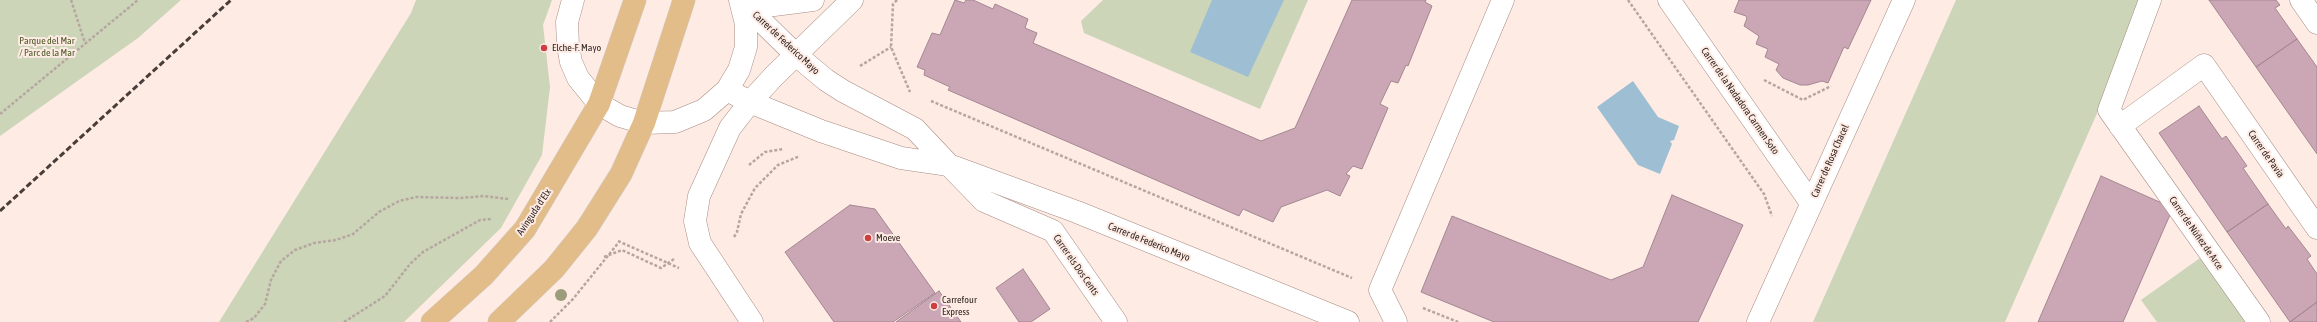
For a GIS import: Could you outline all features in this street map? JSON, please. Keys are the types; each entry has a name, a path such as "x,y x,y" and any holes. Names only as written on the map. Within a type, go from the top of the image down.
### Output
{"main road":[{"name":"Avinguda d'Elx","path":"432,322 484,275 525,229 599,104 635,0"},
{"path":"499,322 554,269 587,228 621,174 644,123 684,0"}],"street":[{"path":"573,0 568,22 568,46 571,62 581,82 599,104 620,116 644,123 675,122 704,110 727,90 739,70 746,47 746,24 741,1 774,5 813,0"},
{"path":"752,322 700,243 695,220 698,196 730,128 750,102 852,0"},
{"path":"1396,322 1380,290 1503,0"},
{"name":"Carrer de la Nadadora Carmen Soto","path":"1669,0 1811,203"},
{"name":"Carrer de Rosa Chacel","path":"1758,322 1904,0"},
{"name":"Carrer de Núñez de Arce","path":"2150,0 2109,110 2259,322"},
{"path":"2300,0 2317,23"},
{"name":"Carrer de Federico Mayo","path":"741,1 796,55 843,92 915,129 949,165"},
{"name":"Carrer de Pavía","path":"2120,126 2204,65 2317,228"},
{"path":"727,90 730,128"},
{"name":"Carrer de Federico Mayo","path":"727,90 750,102 821,131 901,158 949,165 1077,212 1348,322"},
{"name":"Carrer els Dos Cents","path":"949,165 984,201 1052,231 1116,322"}],"path":[{"path":"71,0 85,43"},
{"path":"0,114 138,0"},
{"path":"897,0 893,4 891,47 911,92"},
{"path":"1628,0 1764,194 1772,218"},
{"path":"858,67 891,47"},
{"path":"1759,74 1763,80 1803,100 1836,84"},
{"path":"925,98 1458,322"},
{"path":"730,242 737,232 741,214 755,188 778,165 803,155"},
{"path":"246,322 254,318 265,304 271,280 281,261 295,250 314,243 336,240 353,234 379,212 399,201 416,197 461,198 484,196 511,200"},
{"path":"344,322 385,296 410,264 423,252 480,220 498,220"},
{"path":"614,240 685,271"},
{"path":"599,255 606,258 622,250 661,268 678,257"}],"green space":[{"name":"Parque del Mar / Parc de la Mar","path":"0,0 181,0 138,38 0,136"},
{"path":"416,0 552,0 543,25 550,87 542,155 501,228 404,322 219,322 411,13"},
{"path":"1103,0 1308,0 1260,109 1084,33 1081,21"},
{"path":"1956,0 2147,0 2005,322 1813,322"},
{"path":"2207,253 2252,322 2157,322 2141,300"}],"water":[{"path":"1212,0 1284,0 1248,77 1190,52"},
{"path":"1633,81 1658,117 1679,126 1674,140 1670,141 1672,144 1660,174 1638,165 1597,107"}],"building":[{"path":"955,0 964,3 966,0 973,0 993,9 995,4 1028,19 1025,28 1037,33 1033,43 1261,141 1295,128 1352,0 1426,0 1425,2 1432,6 1408,66 1406,65 1398,83 1391,81 1380,104 1388,108 1362,169 1353,166 1346,174 1350,176 1340,196 1327,190 1281,207 1273,222 1243,209 1239,216 948,90 950,87 924,75 925,70 917,67 932,33 940,35"},
{"path":"1739,0 1871,0 1848,49 1844,47 1828,83 1822,81 1808,85 1800,85 1783,78 1776,70 1779,64 1765,57 1768,49 1756,44 1759,36 1744,26 1747,18 1746,16 1734,12"},
{"path":"2209,0 2276,0 2280,5 2275,8 2297,39 2256,67"},
{"path":"2297,39 2317,67 2317,154 2256,67"},
{"path":"2199,106 2222,139 2226,136 2247,166 2243,168 2268,204 2227,232 2159,133"},
{"path":"2101,176 2173,208 2123,322 2038,322"},
{"path":"1672,195 1743,225 1698,322 1494,322 1421,292 1452,216 1611,280 1643,267"},
{"path":"2268,204 2286,229 2288,226 2311,256 2307,259 2317,274 2317,302 2290,322 2227,232"},
{"path":"850,205 875,209 935,293 893,322 834,322 785,252"},
{"path":"1023,269 1050,309 1031,322 1019,322 996,288"},
{"name":"Carrefour Express","path":"939,291 961,322 896,322"},
{"path":"2317,302 2317,322 2290,322"}],"railway":[{"path":"0,211 231,0"}],"place":[{"name":"Elche-F. Mayo","path":"544,48"},
{"name":"Moeve","path":"868,238"},
{"name":"Carrefour Express","path":"934,306"}]}
